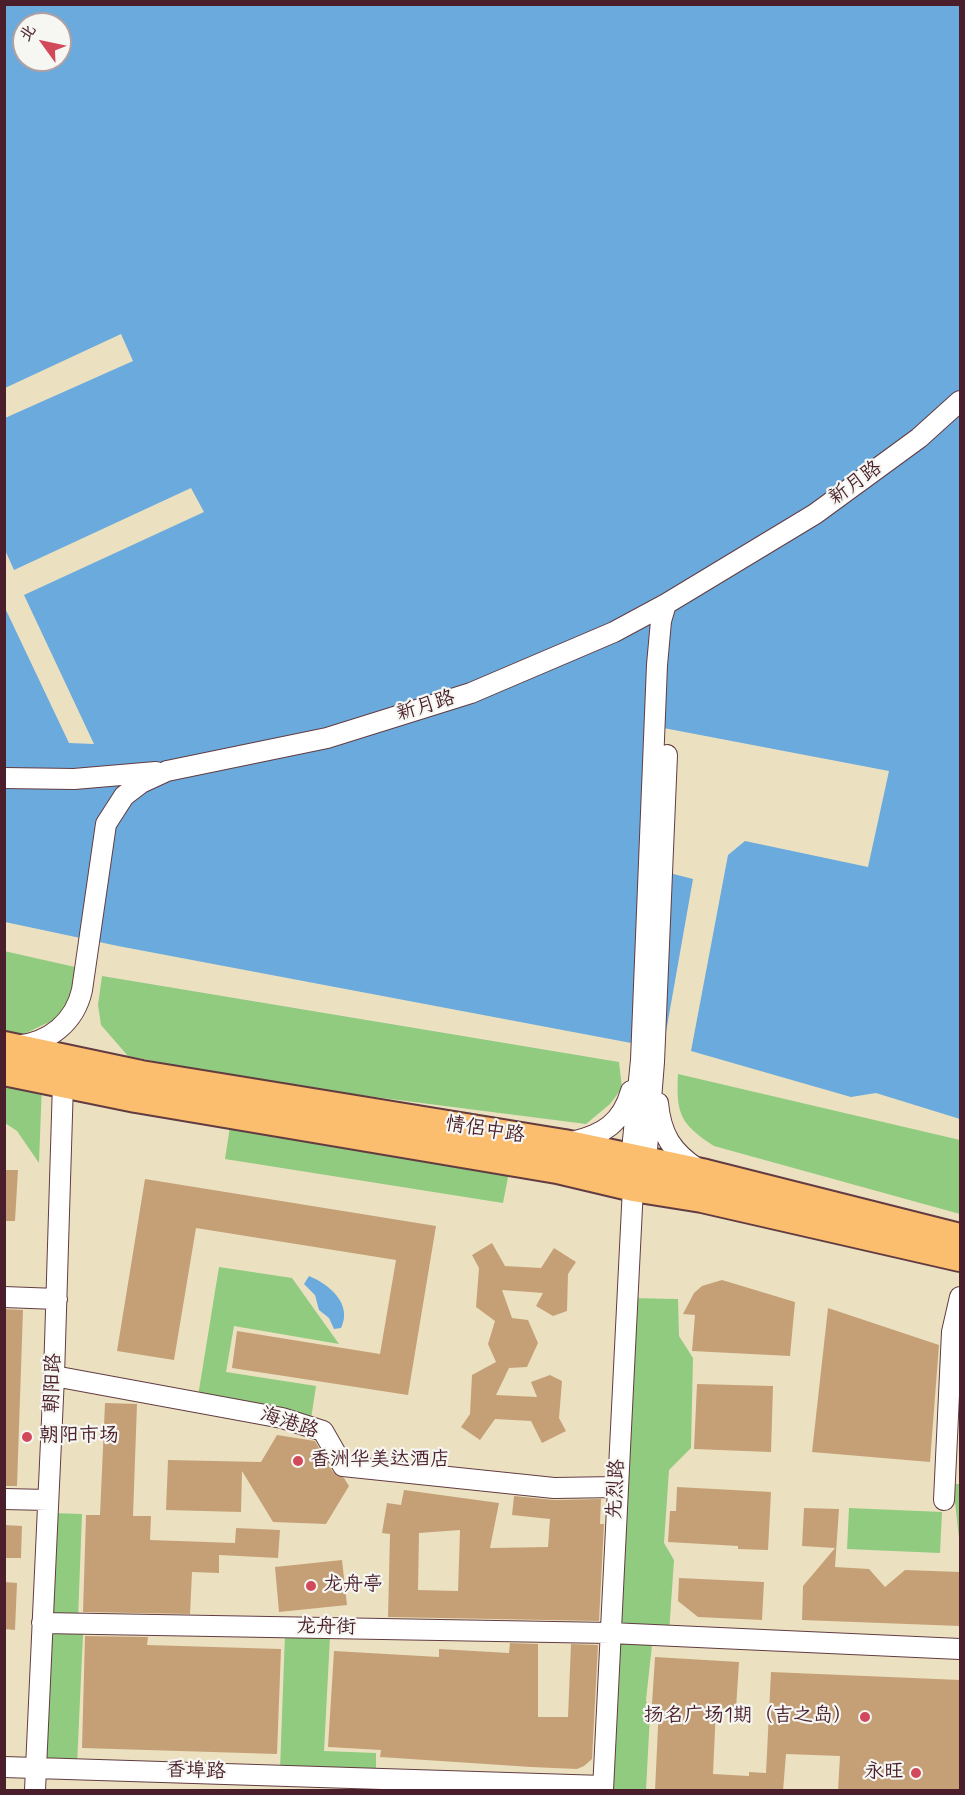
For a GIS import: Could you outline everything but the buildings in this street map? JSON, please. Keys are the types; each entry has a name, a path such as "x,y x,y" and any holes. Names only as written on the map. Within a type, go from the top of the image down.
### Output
{"highway":[{"name":"情侶中路","path":"6,1054 63,1083 557,1169 706,1174 960,1238"},
{"name":"情侶中路","path":"6,1054 564,1144 636,1170 702,1198 960,1257"}],"street":[{"name":"新月路","path":"6,1054 40,1041 68,1020 81,997 106,824 124,796 141,783 167,771 327,738 471,693 614,632 666,604 815,514 919,438 960,401"},
{"path":"564,1144 593,1137 617,1121 648,1061 666,826 669,651 677,616 686,600 702,582"},
{"path":"666,604 661,621 657,665 648,1061 664,1135 683,1159 706,1174"},
{"path":"4,778 74,779 167,771"},
{"name":"先烈路","path":"603,1788 617,1487 636,1170 648,1061"},
{"name":"朝阳路","path":"35,1791 54,1376 63,1083"},
{"path":"4,1297 57,1299"},
{"path":"944,1500 952,1332 960,1297"},
{"name":"海港路","path":"54,1376 282,1418 323,1431 343,1466 554,1488 617,1487"},
{"path":"4,1499 48,1500"},
{"name":"龙舟街","path":"42,1623 610,1633 960,1649"},
{"name":"香埠路","path":"4,1767 603,1788"}],"green space":[{"path":"4,951 75,967 68,1013 20,1036 5,1034"},
{"path":"102,976 619,1062 622,1088 610,1104 586,1124 265,1083 128,1056 101,1025 98,1005"},
{"path":"678,1074 960,1140 960,1214 714,1146 694,1131 682,1117 678,1099"},
{"path":"4,1075 42,1083 39,1163 17,1131 5,1123"},
{"path":"231,1120 510,1167 503,1203 225,1159"},
{"path":"219,1267 292,1278 339,1344 234,1326 226,1372 316,1386 311,1419 198,1396"},
{"path":"630,1298 678,1299 679,1336 693,1358 691,1448 669,1470 664,1543 674,1560 669,1633 613,1631"},
{"path":"953,1484 960,1484 960,1547"},
{"path":"849,1508 942,1512 940,1553 847,1549"},
{"path":"51,1513 82,1514 78,1619 83,1634 77,1765 41,1765"},
{"path":"285,1634 330,1637 324,1751 376,1753 376,1773 280,1770"},
{"path":"612,1643 652,1645 646,1700 650,1714 646,1790 606,1790"}],"water":[{"path":"5,5 960,5 960,1119 876,1093 851,1097 691,1051 728,855 745,841 868,867 889,771 653,726 638,865 693,879 663,1049 118,946 5,922"},
{"path":"309,1276 324,1284 337,1296 344,1311 341,1328 334,1329 329,1318 319,1310 315,1295 304,1284"}],"pier":[{"path":"121,334 133,361 5,418 5,388"},
{"path":"191,488 204,512 24,595 94,744 69,743 5,608 5,550 14,570"}],"place":[{"name":"朝阳市场","path":"27,1437"},
{"name":"香洲华美达酒店","path":"298,1461"},
{"name":"龙舟亭","path":"311,1586"},
{"name":"扬名广场1期（吉之岛）","path":"865,1717"},
{"name":"永旺","path":"916,1773"}]}
